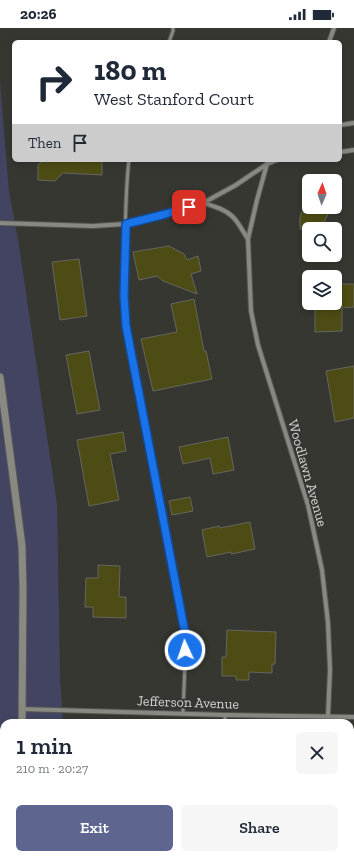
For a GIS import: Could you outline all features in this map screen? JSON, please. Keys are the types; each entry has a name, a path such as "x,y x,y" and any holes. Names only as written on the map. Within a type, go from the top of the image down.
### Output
{"street":[{"path":"330,40 334,28"},
{"path":"342,124 354,123"},
{"path":"342,152 354,150"},
{"path":"0,223 94,226 126,224 203,203 236,185 269,162"},
{"name":"Woodlawn Avenue","path":"269,162 257,200 248,239 251,311 258,345 308,505 322,570 328,623 330,670 328,716"},
{"path":"203,203 220,208 233,217 248,239"},
{"path":"0,377 22,546 22,719"},
{"name":"Jefferson Avenue","path":"21,709 354,717"}],"lane":[{"path":"170,40 173,28"},
{"path":"129,162 126,178 124,296 126,326 186,638 183,713"}],"shaded area":[{"path":"0,82 9,192 19,245 57,505 60,677 63,719 0,719"}],"building":[{"path":"42,162 102,162 102,175 63,173 55,181 38,180 38,165"},
{"path":"302,212 302,214 328,214 324,222 302,222 302,229 300,229 300,216"},
{"path":"169,246 184,254 187,260 198,256 201,271 191,274 197,294 163,281 157,276 139,280 133,252"},
{"path":"79,259 87,316 60,320 52,262"},
{"path":"342,284 354,284 354,307 342,308"},
{"path":"194,299 204,351 206,351 212,379 153,391 141,339 177,332 171,304"},
{"path":"315,310 342,310 342,331 315,332"},
{"path":"89,351 100,410 77,414 66,355"},
{"path":"354,366 354,418 335,422 326,371"},
{"path":"123,432 126,451 110,454 119,500 89,506 77,440"},
{"path":"228,437 234,470 213,474 210,458 183,464 179,447"},
{"path":"190,497 193,511 172,515 169,501"},
{"path":"250,522 255,549 207,557 202,530"},
{"path":"98,565 120,566 119,597 126,597 126,618 93,617 93,607 85,607 86,578 98,578"},
{"path":"227,630 276,632 275,664 272,664 272,673 249,672 249,680 236,680 236,676 222,676 222,657 226,657"}],"route":[{"path":"185,650 186,638 126,326 124,296 126,224 189,207"}]}
